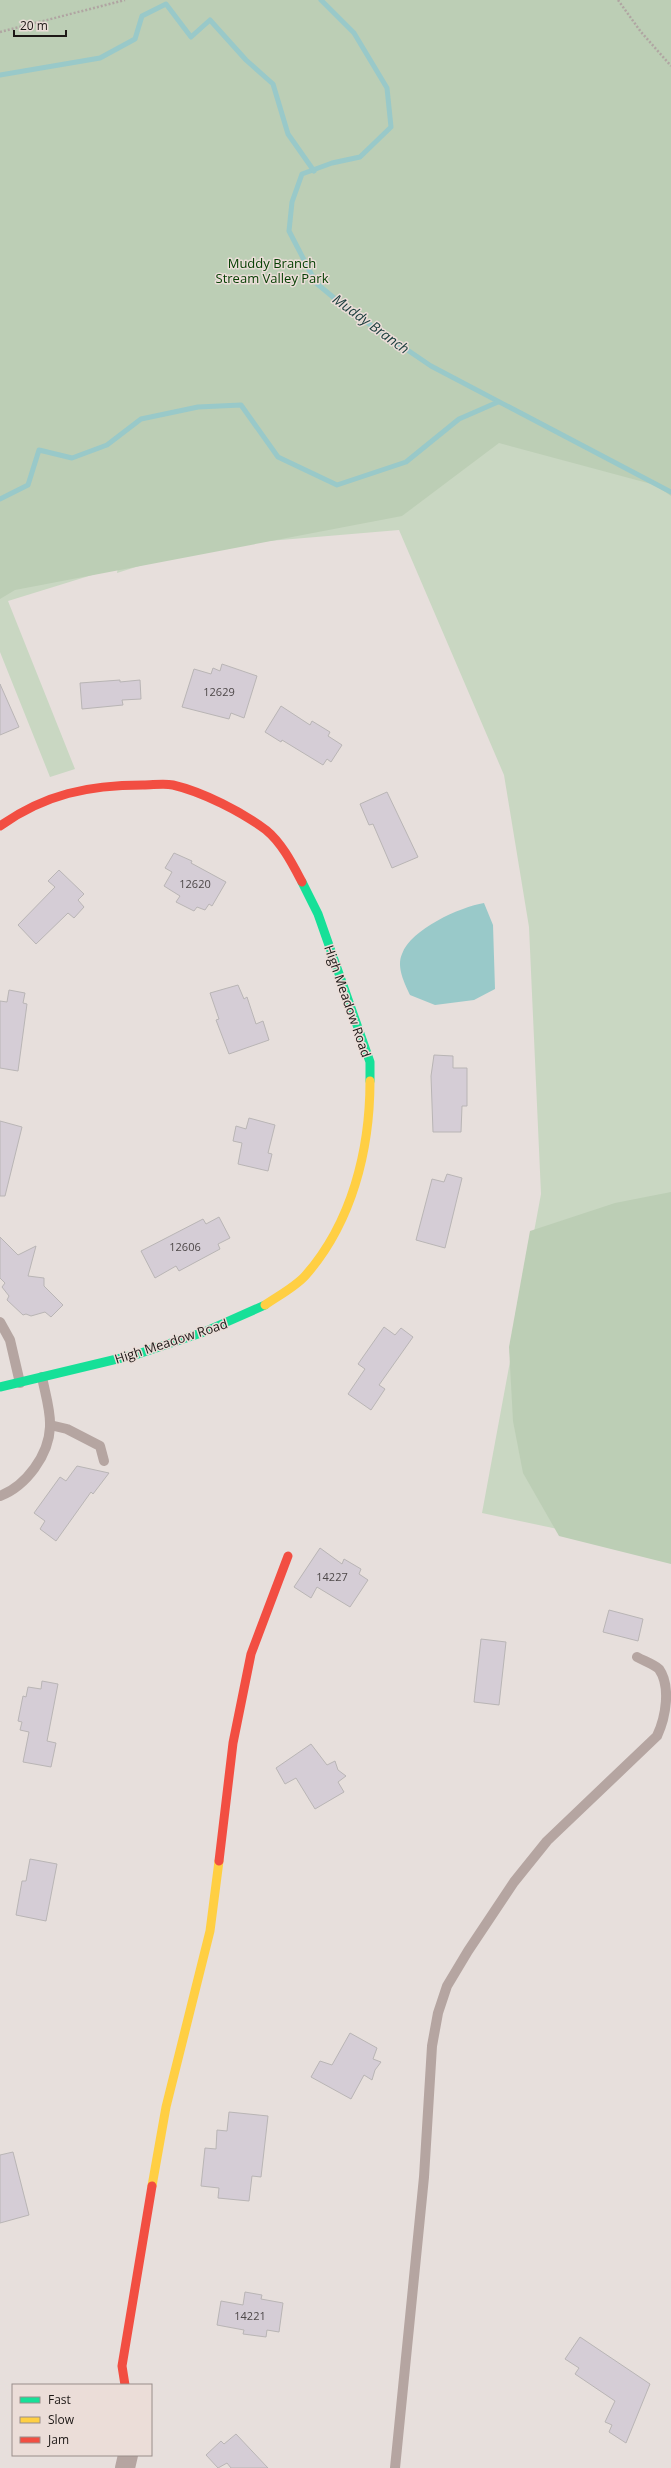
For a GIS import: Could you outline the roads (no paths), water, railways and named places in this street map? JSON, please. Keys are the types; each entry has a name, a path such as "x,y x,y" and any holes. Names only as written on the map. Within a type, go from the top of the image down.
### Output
{"street":[{"name":"High Meadow Road","path":"0,826 24,809 65,794 106,785 173,785 224,804 267,831 292,862 318,914 370,1062 370,1115 362,1165 335,1236 304,1277 262,1307 204,1332 138,1354 0,1387"},
{"path":"125,2384 122,2366 124,2350 166,2107 210,1931 233,1743 240,1706 251,1654 288,1556"},
{"path":"125,2468 128,2456"}],"lane":[{"path":"0,1322 10,1340 20,1383"},
{"path":"0,1496 18,1487 33,1471 49,1439 50,1425 42,1377"},
{"path":"50,1425 67,1429 100,1446 104,1461"},
{"path":"395,2468 424,2177 432,2046 438,2013 451,1980 514,1882 547,1842 657,1736 666,1717 670,1695 668,1680 659,1669 637,1657"}],"water":[{"path":"484,903 493,925 495,989 474,1000 435,1005 410,995 402,975 400,964 400,959 407,945 415,936 437,921 462,909"}],"waterway":[{"name":"Muddy Branch","path":"321,0 354,33 387,88 391,127 360,157 332,163 302,174 292,202 289,231 316,283 350,311 431,366 671,492"},
{"path":"0,75 100,58 135,39 142,16 166,4 191,37 210,20 246,60 273,84 288,134 314,171"},
{"path":"0,499 28,485 39,450 72,458 107,445 141,419 198,407 241,405 278,457 337,485 406,462 459,419 498,402"}],"park label":[{"name":"Muddy Branch Stream Valley Park","path":"272,270"}]}
